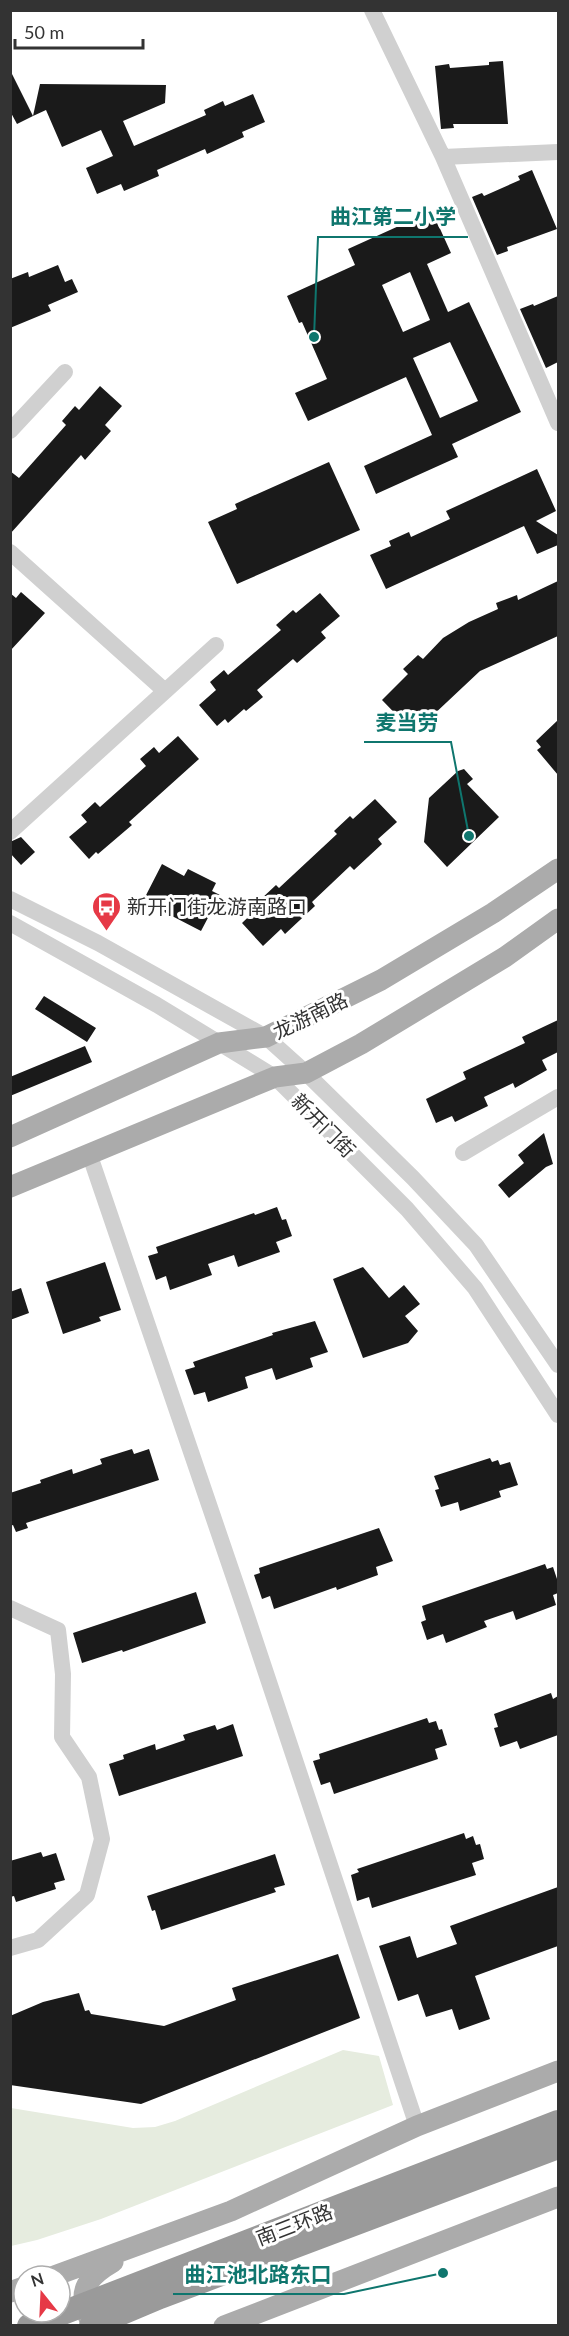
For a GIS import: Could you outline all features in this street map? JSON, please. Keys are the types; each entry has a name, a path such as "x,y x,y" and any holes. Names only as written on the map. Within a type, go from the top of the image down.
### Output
{"highway":[{"name":"南三环路","path":"29,2325 558,2122"},
{"name":"南三环路","path":"92,2325 160,2297 558,2147"}],"main road":[{"name":"龙游南路","path":"10,1137 219,1043 266,1037 381,980 493,913 558,869"},
{"path":"10,1187 275,1077 306,1073 445,994 505,957 558,919"},
{"path":"72,2269 231,2211 417,2126 558,2072"},
{"path":"224,2325 558,2197"},
{"path":"92,2325 82,2300 87,2284 101,2269 145,2243"}],"street":[{"path":"372,10 443,157 558,423"},
{"path":"443,157 558,152"},
{"path":"10,431 64,372"},
{"path":"10,552 165,691"},
{"path":"10,832 216,645"},
{"name":"新开门街","path":"10,900 98,943 266,1037 413,1178 476,1245 558,1365"},
{"name":"新开门街","path":"10,923 147,999 275,1077 407,1209 475,1288 558,1415"},
{"path":"462,1153 558,1097"},
{"path":"89,1153 417,2126"},
{"path":"10,1608 58,1630 63,1674 62,1737 89,1777 102,1839 87,1895 38,1940 10,1948"}],"shaded area":[{"path":"343,2050 379,2056 393,2105 101,2219 11,2246 11,2108 133,2128 155,2127 175,2121"}],"building":[{"path":"503,61 508,124 453,124 454,128 441,129 435,66 449,64 450,68 489,65 489,62"},
{"path":"10,70 33,116 17,124 10,111"},
{"path":"40,84 166,85 165,103 123,121 134,146 206,115 204,110 223,101 225,106 253,94 265,122 242,132 244,137 207,154 205,149 157,170 159,176 124,191 121,184 97,194 86,168 113,156 101,130 62,147 46,110 33,116"},
{"path":"532,170 557,229 507,247 508,251 497,255 472,197 482,193 484,196 520,180 518,176"},
{"path":"432,211 451,253 427,264 448,312 469,302 521,412 452,444 458,457 376,494 364,466 432,435 406,377 308,421 295,393 327,379 302,322 299,323 287,296 355,265 348,249","holes":["410,272 430,320 403,332 382,285","450,342 478,401 440,418 413,358"]},
{"path":"58,265 65,282 72,279 78,292 48,305 51,311 10,328 10,279 28,272 29,277"},
{"path":"558,296 558,362 546,368 520,309"},
{"path":"100,386 122,406 105,425 111,431 85,460 81,455 10,534 10,471 19,478 66,425 62,421 75,406 79,410"},
{"path":"329,462 360,530 237,584 208,522 237,509 235,504"},
{"path":"537,469 556,511 536,521 558,535 558,545 537,554 524,526 386,589 370,555 391,546 389,541 409,532 411,537 450,519 446,511"},
{"path":"558,581 558,636 480,671 414,733 382,700 408,674 403,669 418,655 423,659 443,638 469,622 498,609 496,603 517,595 518,600"},
{"path":"21,592 45,613 10,651 10,593 16,598"},
{"path":"320,593 340,616 321,632 326,638 297,663 293,659 257,690 263,697 246,711 244,709 228,723 225,719 217,726 199,705 216,690 210,682 224,670 228,675 281,630 276,625 293,610 296,613"},
{"path":"558,720 558,775 537,750 541,747 536,741"},
{"path":"178,736 199,759 129,822 132,825 89,859 69,837 87,822 81,815 95,802 100,807 146,766 140,759 154,747 159,753"},
{"path":"464,769 473,779 467,784 499,817 447,867 424,842 429,798 458,771"},
{"path":"375,799 397,822 378,839 382,844 354,870 350,866 312,902 315,906 285,934 281,929 263,946 242,923 263,903 260,900 276,885 279,888 337,834 334,831 350,816 353,819"},
{"path":"21,837 35,852 21,865 10,853 10,842"},
{"path":"162,864 184,876 188,869 216,883 212,891 220,895 201,931 143,901"},
{"path":"44,996 96,1028 87,1042 35,1009"},
{"path":"558,1020 558,1052 542,1060 547,1070 515,1088 513,1083 484,1097 488,1106 455,1122 452,1116 436,1123 426,1099 466,1079 463,1072 525,1043 522,1037"},
{"path":"85,1046 92,1062 10,1096 10,1077"},
{"path":"544,1133 553,1164 546,1167 509,1198 498,1185 524,1163 518,1155"},
{"path":"277,1207 282,1220 286,1219 292,1236 276,1242 280,1252 238,1267 234,1255 208,1264 212,1275 170,1290 166,1276 156,1280 148,1256 158,1253 156,1247"},
{"path":"105,1262 121,1310 99,1317 101,1321 63,1334 46,1282"},
{"path":"363,1267 389,1298 404,1285 420,1304 405,1316 418,1331 408,1343 363,1358 333,1279"},
{"path":"21,1288 29,1313 10,1320 10,1292"},
{"path":"315,1321 328,1352 310,1358 313,1367 276,1380 272,1368 245,1377 248,1388 208,1402 205,1392 194,1395 185,1370 195,1367 193,1362 273,1335 272,1333"},
{"path":"132,1449 134,1454 149,1449 159,1480 26,1523 28,1528 16,1532 13,1525 10,1526 10,1493 41,1483 40,1480 72,1469 73,1474 102,1464 100,1459"},
{"path":"490,1458 492,1462 498,1460 500,1465 510,1462 518,1485 499,1491 501,1497 460,1511 458,1502 441,1507 435,1490 439,1489 434,1476"},
{"path":"379,1528 393,1561 376,1567 378,1575 274,1609 270,1596 262,1599 254,1575 260,1573 259,1568"},
{"path":"545,1564 547,1569 553,1567 558,1582 558,1593 553,1595 556,1605 516,1620 513,1611 484,1621 487,1627 446,1643 443,1634 427,1640 421,1622 426,1620 422,1606"},
{"path":"196,1592 206,1623 123,1652 122,1650 82,1663 73,1633"},
{"path":"551,1693 553,1699 558,1696 558,1735 520,1749 517,1741 500,1747 494,1728 498,1727 494,1714"},
{"path":"427,1718 429,1723 436,1721 439,1730 442,1729 447,1745 435,1749 438,1759 334,1794 330,1782 321,1785 313,1761 320,1759 319,1754"},
{"path":"233,1724 243,1756 119,1796 109,1764 124,1759 123,1755 155,1744 156,1750 185,1740 183,1735 215,1725 217,1730"},
{"path":"464,1833 466,1839 473,1836 476,1845 480,1844 484,1859 472,1863 476,1875 372,1908 369,1897 357,1901 351,1875 359,1872 357,1869"},
{"path":"41,1852 43,1857 56,1853 65,1880 54,1883 56,1889 16,1902 14,1896 10,1897 10,1861"},
{"path":"275,1854 285,1885 274,1888 276,1892 161,1930 155,1910 152,1911 147,1896"},
{"path":"558,1887 558,1946 475,1976 490,2019 459,2030 452,2009 426,2017 418,1994 398,2001 379,1946 410,1936 417,1958 457,1944 450,1926"},
{"path":"338,1954 360,2018 141,2104 10,2085 10,2016 43,2002 79,1993 85,2011 89,2010 91,2014 164,2026 236,2000 232,1988"}],"place":[{"name":"曲江第二小学","path":"314,337"},
{"name":"麦当劳","path":"469,836"},
{"name":"新开门街龙游南路口","path":"106,932"},
{"name":"曲江池北路东口","path":"443,2273"}]}
